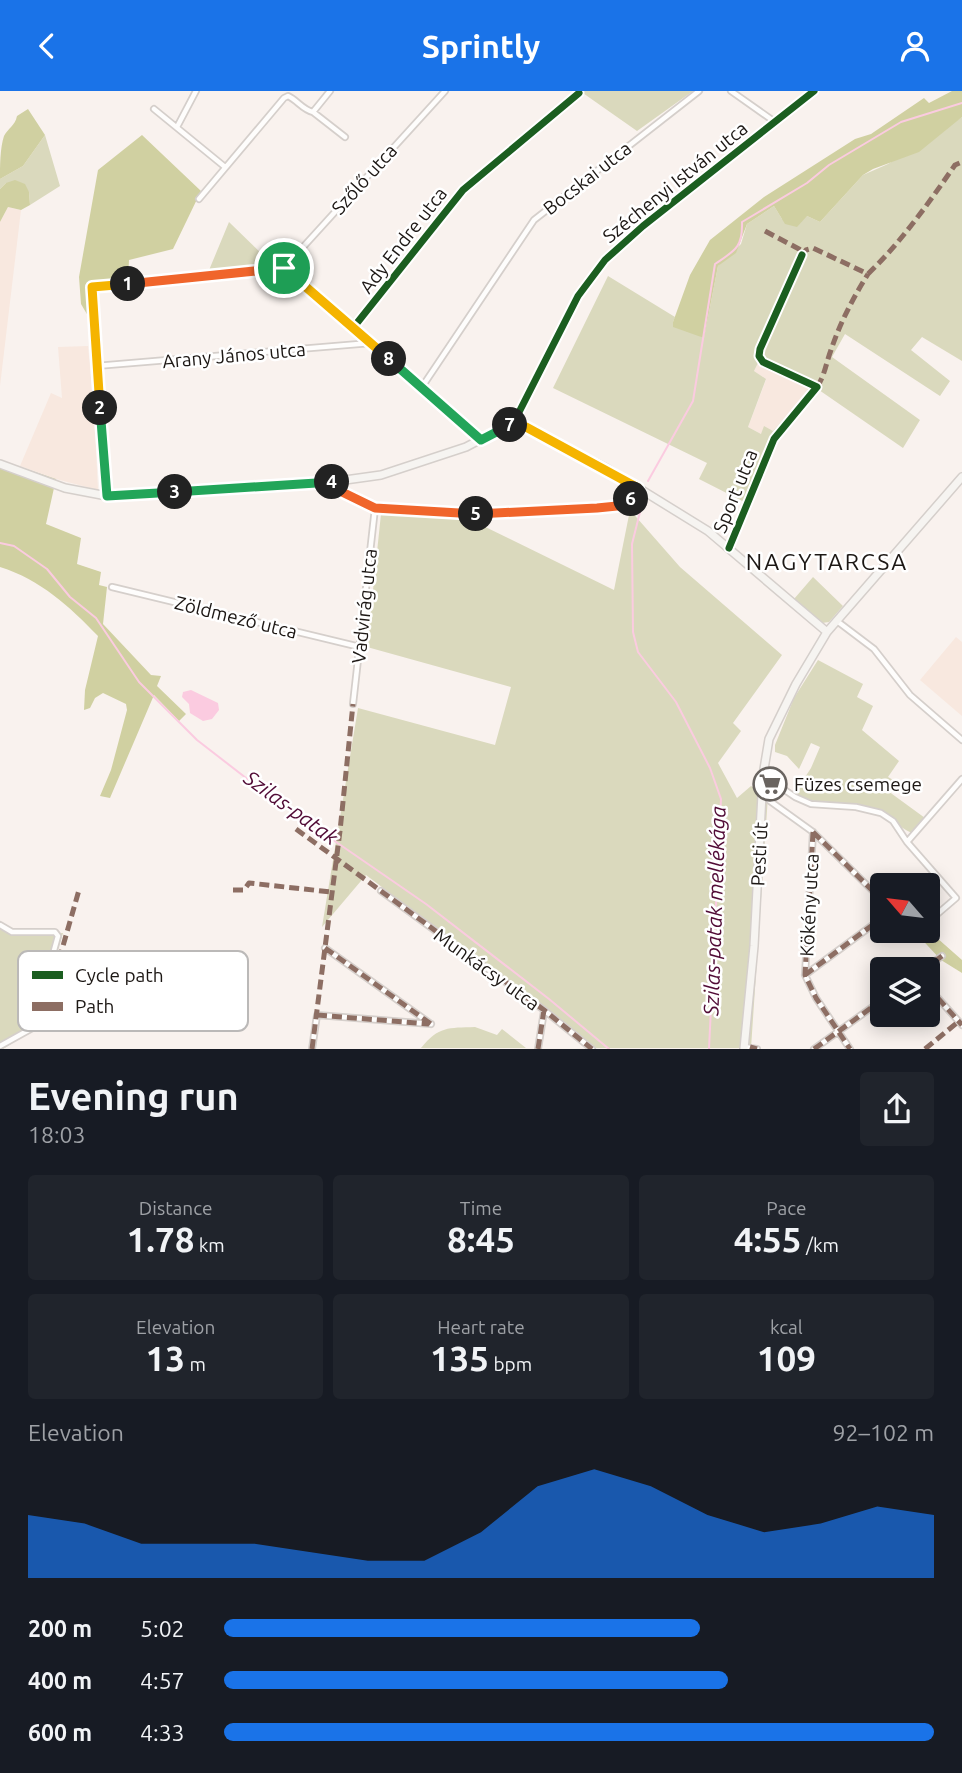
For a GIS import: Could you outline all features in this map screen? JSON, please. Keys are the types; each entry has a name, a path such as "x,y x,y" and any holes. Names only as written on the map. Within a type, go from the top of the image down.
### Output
{"main road":[{"path":"0,464 75,491 107,496 338,481 381,475 481,440 513,424 526,427 639,489 708,531 827,632"},
{"name":"Pesti út","path":"744,1048 754,946 763,775 769,739 796,684 827,632 962,477"}],"street":[{"path":"177,127 195,91"},
{"path":"313,112 330,91"},
{"name":"Szőlő utca","path":"284,268 445,91"},
{"name":"Bocskai utca","path":"422,387 534,220 699,91"},
{"path":"731,91 775,123"},
{"name":"Széchenyi István utca","path":"513,424 578,296 605,260 643,226 814,91"},
{"name":"Ady Endre utca","path":"353,328 463,190 579,93"},
{"path":"199,199 288,96 345,137"},
{"path":"155,109 225,167"},
{"name":"Sport utca","path":"729,548 774,439 817,387 763,362 759,356 802,255"},
{"path":"107,496 92,287 284,268 481,440"},
{"name":"Arany János utca","path":"96,366 371,343"},
{"path":"338,481 342,492 375,508 485,514 617,506 630,501 639,489"},
{"name":"Vadvirág utca","path":"354,704 375,508"},
{"name":"Zöldmező utca","path":"112,587 360,647"},
{"path":"836,621 874,649 919,704 962,740"},
{"path":"763,775 795,797 811,804 856,807 881,813 893,821 934,873"},
{"path":"907,842 962,779"},
{"path":"762,795 813,832 870,887"},
{"name":"Kökény utca","path":"813,832 805,975 850,1048"},
{"path":"940,880 956,898 940,912"},
{"name":"Munkácsy utca","path":"381,891 592,1048"},
{"path":"0,925 12,932 55,932 58,936 54,951"},
{"path":"805,975 870,928"},
{"path":"312,1048 317,1016 431,1024 325,948"},
{"path":"940,1000 962,1025"},
{"path":"814,1048 870,1009"},
{"path":"538,1048 544,1010"},
{"path":"0,1046 27,1031"},
{"path":"744,1048 757,1048"}],"shaded area":[{"path":"8,207 21,210 0,386 0,222"},
{"path":"88,346 98,490 20,466 51,393 62,398 58,347"},
{"path":"758,363 810,387 773,431 761,434 748,427 766,380 754,371"},
{"path":"956,637 962,642 962,716 920,680"},
{"path":"191,690 218,703 219,710 212,719 203,721 190,713 189,704 182,697 183,692"}],"green space":[{"path":"580,91 693,91 637,131"},
{"path":"952,91 962,91 962,117 919,152 863,175 820,222 807,216 797,227 785,224 774,206 747,224 736,253 718,266 704,338 673,327 690,275 710,240 764,197 855,139 871,134 924,98 929,103"},
{"path":"28,109 45,135 23,166 0,179 4,136 17,116"},
{"path":"962,117 962,361 922,337 911,350 950,381 940,396 845,334 832,357 920,420 903,448 819,390 779,438 750,505 699,479 707,463 553,388 608,276 675,317 673,322 704,338 718,266 741,244 747,224 774,206 782,219 807,216 820,222 863,175 888,164","holes":["758,363 809,387 773,431 764,426 761,434 748,427 766,379 754,371"]},
{"path":"45,135 60,186 30,205 29,192 6,183 0,189 0,179 23,166"},
{"path":"142,135 201,191 173,249 129,260 128,279 89,283 91,321 81,304 79,277 98,170"},
{"path":"15,180 25,184 30,205 21,210 8,207 0,222 0,189"},
{"path":"229,222 268,260 281,268 207,275"},
{"path":"0,460 56,479 46,524 81,538 77,564 101,572 99,585 107,587 103,624 151,675 161,676 157,686 186,714 179,721 154,695 110,798 100,796 111,770 127,710 126,704 103,693 95,698 90,708 84,710 85,690 98,636 54,595 29,579 0,567"},
{"path":"630,510 680,567 782,655 733,723 741,731 718,763 737,798 751,786 768,796 751,1048 594,1048 366,875 322,927 358,708 495,745 511,687 367,647 381,514 471,520 614,590"},
{"path":"813,577 843,606 829,622 822,623 794,599"},
{"path":"818,660 863,684 857,697 873,706 862,730 899,761 888,777 895,781 888,791 925,818 912,833 875,809 824,804 794,794 811,768 820,747 811,743 799,769 787,756 775,752 775,745 794,698"},
{"path":"0,929 13,936 63,933 58,951 18,951 18,1031 31,1031 3,1049 0,1048"},
{"path":"940,941 962,960 962,973 940,957 925,943 940,943"},
{"path":"475,1027 497,1035 502,1029 526,1048 421,1048 439,1032"}],"waterway":[{"name":"Szilas-patak mellékága","path":"648,481 693,401 715,264 736,248 741,238 742,222 901,122 962,103"},
{"name":"Szilas-patak mellékága","path":"642,504 632,544 633,632 638,652 676,702 710,768 721,799 709,1049"},
{"name":"Szilas-patak","path":"0,543 14,546 47,569 70,597 96,618 139,682 197,740 268,795 426,904 609,1049"}],"marked path":[{"path":"765,231 801,250 802,255 813,248 868,274 925,208 955,165 962,162"},
{"path":"817,387 843,320 868,274"},
{"path":"312,1049 353,704"},
{"path":"296,829 544,1010 592,1049"},
{"path":"813,832 805,975 816,998 850,1049"},
{"path":"813,832 870,888"},
{"path":"233,890 244,890 249,883 331,892"},
{"path":"62,951 79,890"},
{"path":"805,975 870,927"},
{"path":"325,948 431,1024"},
{"path":"940,1000 962,1025"},
{"path":"814,1049 870,1009"},
{"path":"538,1049 544,1010"},
{"path":"317,1015 429,1024"},
{"path":"925,1049 958,1022"},
{"path":"750,1047 757,1049"}],"cycle path":[{"path":"513,424 578,296 605,260 643,226 814,91"},
{"path":"353,328 463,190 579,93"},
{"path":"729,548 774,439 817,387 763,362 759,356 802,255"},
{"path":"107,496 92,287 284,268"}],"place":[{"name":"Füzes csemege","path":"770,784"}],"district":[{"name":"NAGYTARCSA","path":"827,562"}],"route":[{"path":"284,268 481,440 508,425 526,427 606,468 638,488 630,501 617,506 597,508 485,514 375,508 342,492 338,481 107,496 92,287 284,268"}]}
